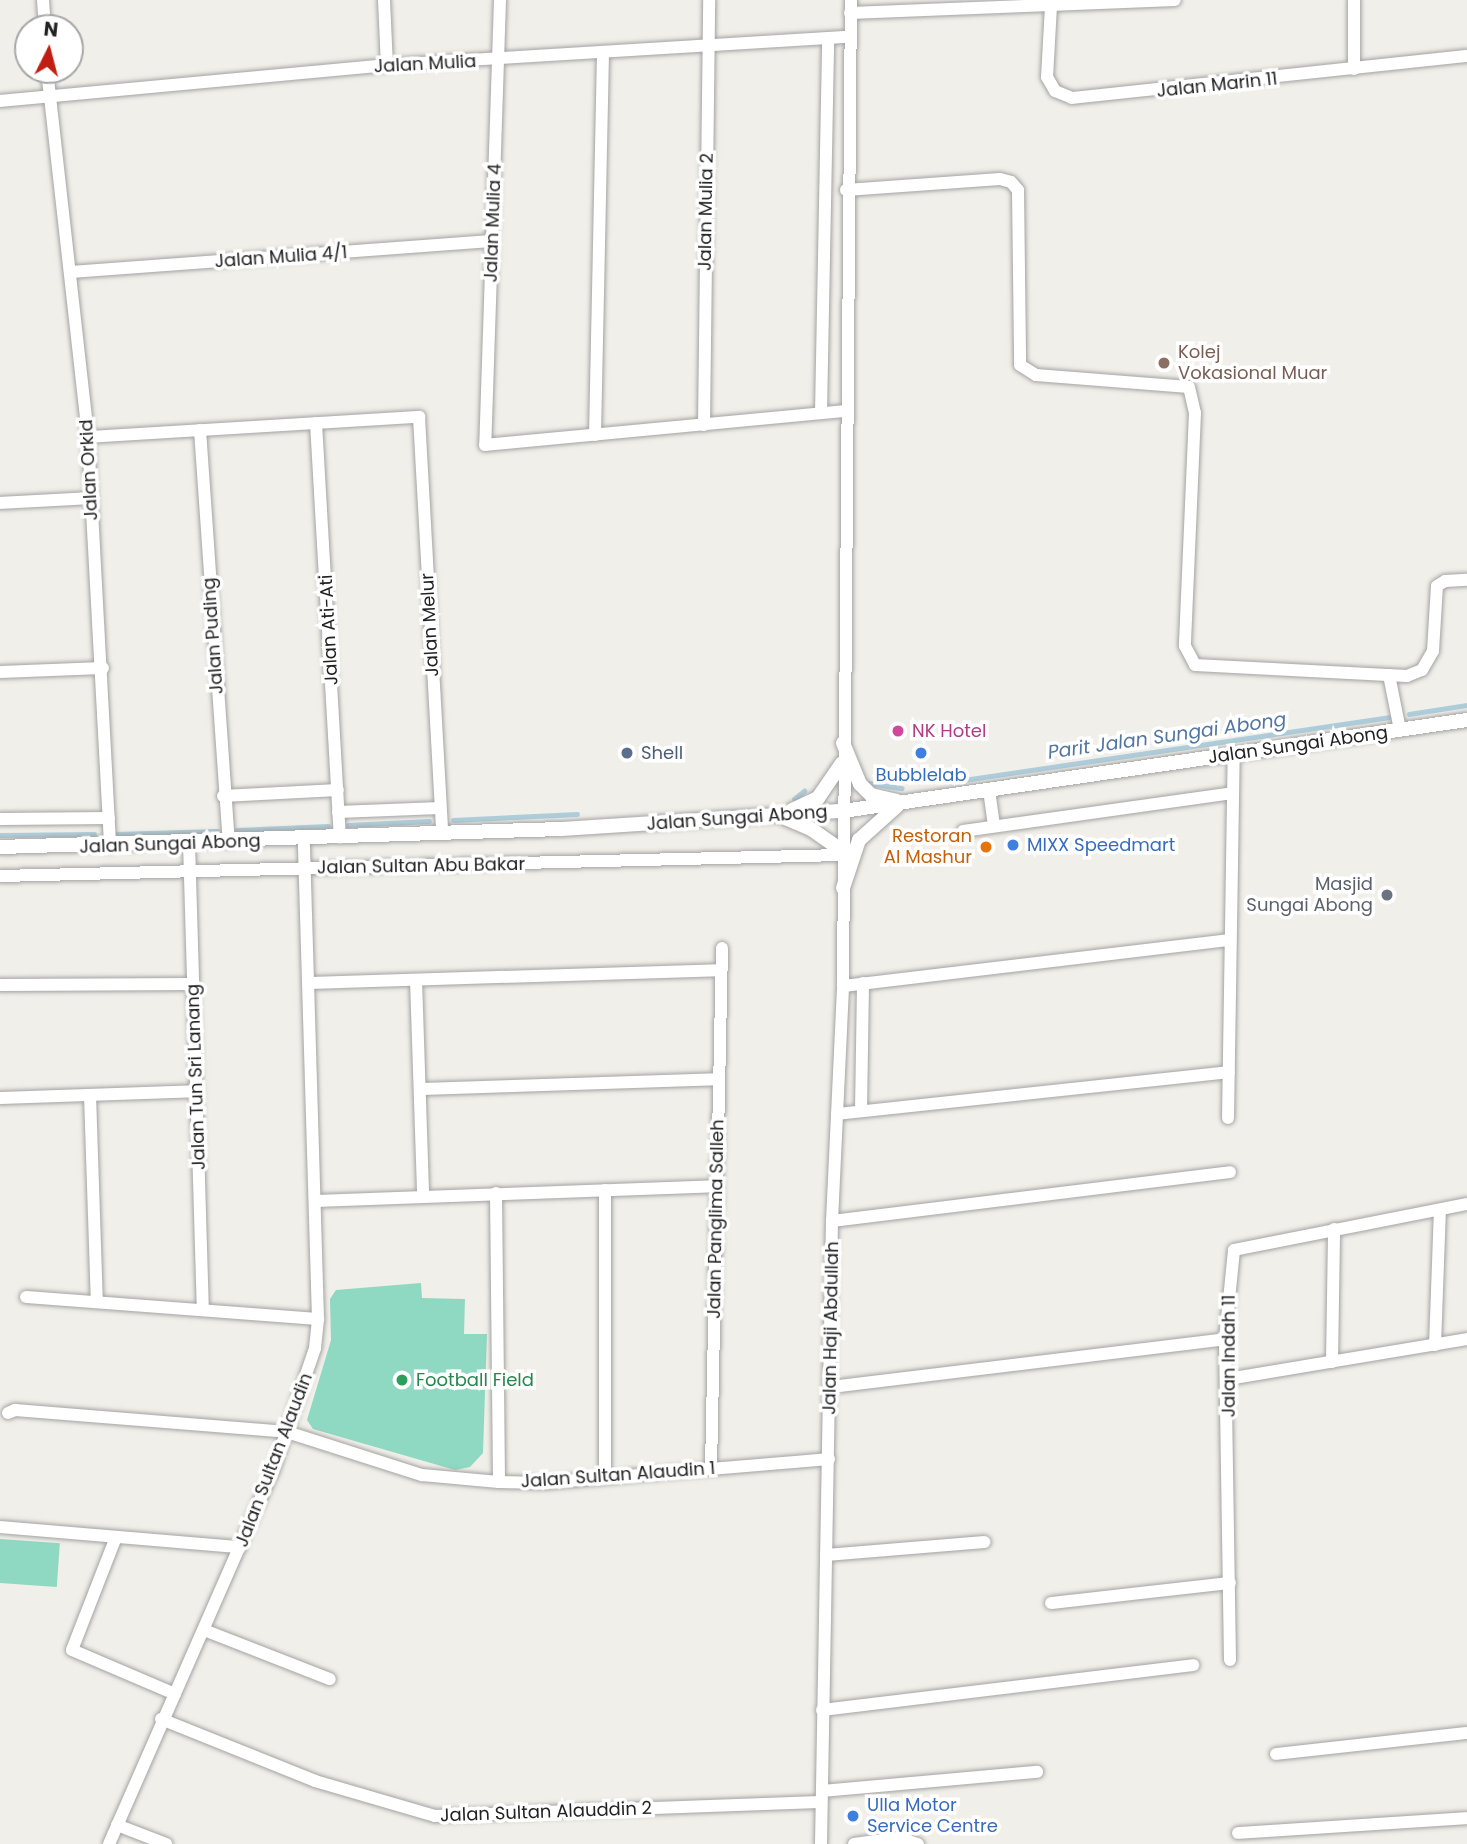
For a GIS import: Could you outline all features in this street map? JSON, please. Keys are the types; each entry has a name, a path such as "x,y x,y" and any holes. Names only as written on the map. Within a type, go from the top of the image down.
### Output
{"street":[{"path":"384,0 387,65"},
{"name":"Jalan Mulia 4","path":"500,0 485,445 595,435"},
{"name":"Jalan Mulia 2","path":"704,425 709,0"},
{"path":"851,7 1051,5 1175,0"},
{"path":"1354,0 1354,69"},
{"name":"Jalan Marin 11","path":"1051,5 1047,77 1055,91 1072,98 1467,57"},
{"name":"Jalan Haji Abdullah","path":"821,1844 832,1221 843,986 846,190 851,7"},
{"name":"Jalan Mulia","path":"0,101 387,65 850,37"},
{"path":"821,413 828,38"},
{"path":"603,53 595,435 845,411"},
{"name":"Jalan Orkid","path":"48,84 88,437 103,668 110,846"},
{"path":"846,190 1000,179 1011,182 1018,203 1020,365 1036,375 1189,387 1195,412 1185,646 1195,665 1407,676 1429,662 1437,586 1445,581 1467,580"},
{"name":"Jalan Mulia 4/1","path":"70,272 492,241"},
{"name":"Jalan Melur","path":"316,423 419,417 442,833"},
{"path":"88,437 316,423"},
{"name":"Jalan Ati-Ati","path":"316,423 340,837"},
{"name":"Jalan Puding","path":"200,430 223,796 229,842"},
{"path":"0,503 91,498"},
{"path":"0,672 103,668"},
{"path":"1389,675 1400,730"},
{"name":"Jalan Sungai Abong","path":"0,848 189,844 442,833 843,811 1467,720"},
{"path":"843,743 865,789 903,804 859,841 843,888"},
{"path":"1228,1118 1234,754"},
{"path":"774,816 818,798 842,763"},
{"path":"223,796 338,790"},
{"path":"989,790 994,826"},
{"path":"963,831 1232,793"},
{"path":"338,812 440,808"},
{"path":"774,816 811,829 842,853"},
{"path":"0,819 109,818"},
{"name":"Jalan Sultan Alaudin","path":"109,1844 161,1719 175,1694 240,1547 310,1370 318,1319 304,839"},
{"name":"Jalan Tun Sri Lanang","path":"189,844 202,1310"},
{"name":"Jalan Sultan Abu Bakar","path":"0,876 842,853"},
{"path":"843,986 1230,940"},
{"name":"Jalan Panglima Salleh","path":"711,1469 719,970 722,948"},
{"path":"310,983 719,970"},
{"path":"416,980 423,1196"},
{"path":"861,1111 863,983"},
{"path":"0,985 193,984"},
{"path":"837,1114 1228,1072"},
{"path":"421,1089 718,1079"},
{"path":"0,1098 196,1091"},
{"path":"90,1095 97,1303"},
{"path":"832,1221 1230,1172"},
{"path":"315,1201 716,1186"},
{"path":"605,1190 605,1478"},
{"path":"496,1193 499,1482"},
{"name":"Jalan Indah 11","path":"1230,1660 1228,1379 1225,1339 1234,1250 1467,1204"},
{"path":"1435,1345 1440,1210"},
{"path":"1332,1362 1334,1229"},
{"path":"26,1297 318,1319"},
{"path":"831,1387 1225,1339"},
{"path":"1228,1379 1467,1339"},
{"name":"Jalan Sultan Alaudin 1","path":"8,1413 15,1410 287,1432 422,1475 499,1482 605,1478 829,1459"},
{"path":"0,1527 240,1547"},
{"path":"117,1537 72,1650 175,1694"},
{"path":"826,1555 984,1542"},
{"path":"1051,1603 1230,1583"},
{"path":"204,1630 330,1679"},
{"path":"822,1710 1193,1665"},
{"name":"Jalan Sultan Alauddin 2","path":"161,1719 315,1781 435,1816 822,1796 1037,1772"},
{"path":"1276,1754 1467,1733"},
{"path":"1238,1833 1467,1818"},
{"path":"117,1825 166,1844"},
{"path":"854,1844 899,1838 918,1844"}],"green space":[{"name":"Football Field","path":"421,1283 422,1298 465,1299 464,1334 487,1334 483,1453 470,1467 455,1470 313,1429 307,1420 331,1340 330,1299 336,1290"},
{"path":"0,1539 60,1543 57,1587 0,1583"}],"waterway":[{"name":"Parit Jalan Sungai Abong","path":"1409,714 1467,705"},
{"name":"Parit Jalan Sungai Abong","path":"950,782 1388,717"},
{"name":"Parit Jalan Sungai Abong","path":"869,783 902,788"},
{"name":"Parit Jalan Sungai Abong","path":"794,799 804,791"},
{"name":"Parit Jalan Sungai Abong","path":"453,820 577,814"},
{"name":"Parit Jalan Sungai Abong","path":"348,825 429,821"},
{"name":"Parit Jalan Sungai Abong","path":"237,830 328,826"},
{"name":"Parit Jalan Sungai Abong","path":"116,834 217,831"},
{"name":"Parit Jalan Sungai Abong","path":"0,835 94,834"}],"place":[{"name":"Kolej Vokasional Muar","path":"1164,363"},
{"name":"NK Hotel","path":"898,731"},
{"name":"Shell","path":"627,753"},
{"name":"Bubblelab","path":"921,753"},
{"name":"MIXX Speedmart","path":"1013,845"},
{"name":"Restoran Al Mashur","path":"986,847"},
{"name":"Masjid Sungai Abong","path":"1387,895"},
{"name":"Football Field","path":"402,1380"},
{"name":"Ulla Motor Service Centre","path":"853,1816"}]}
